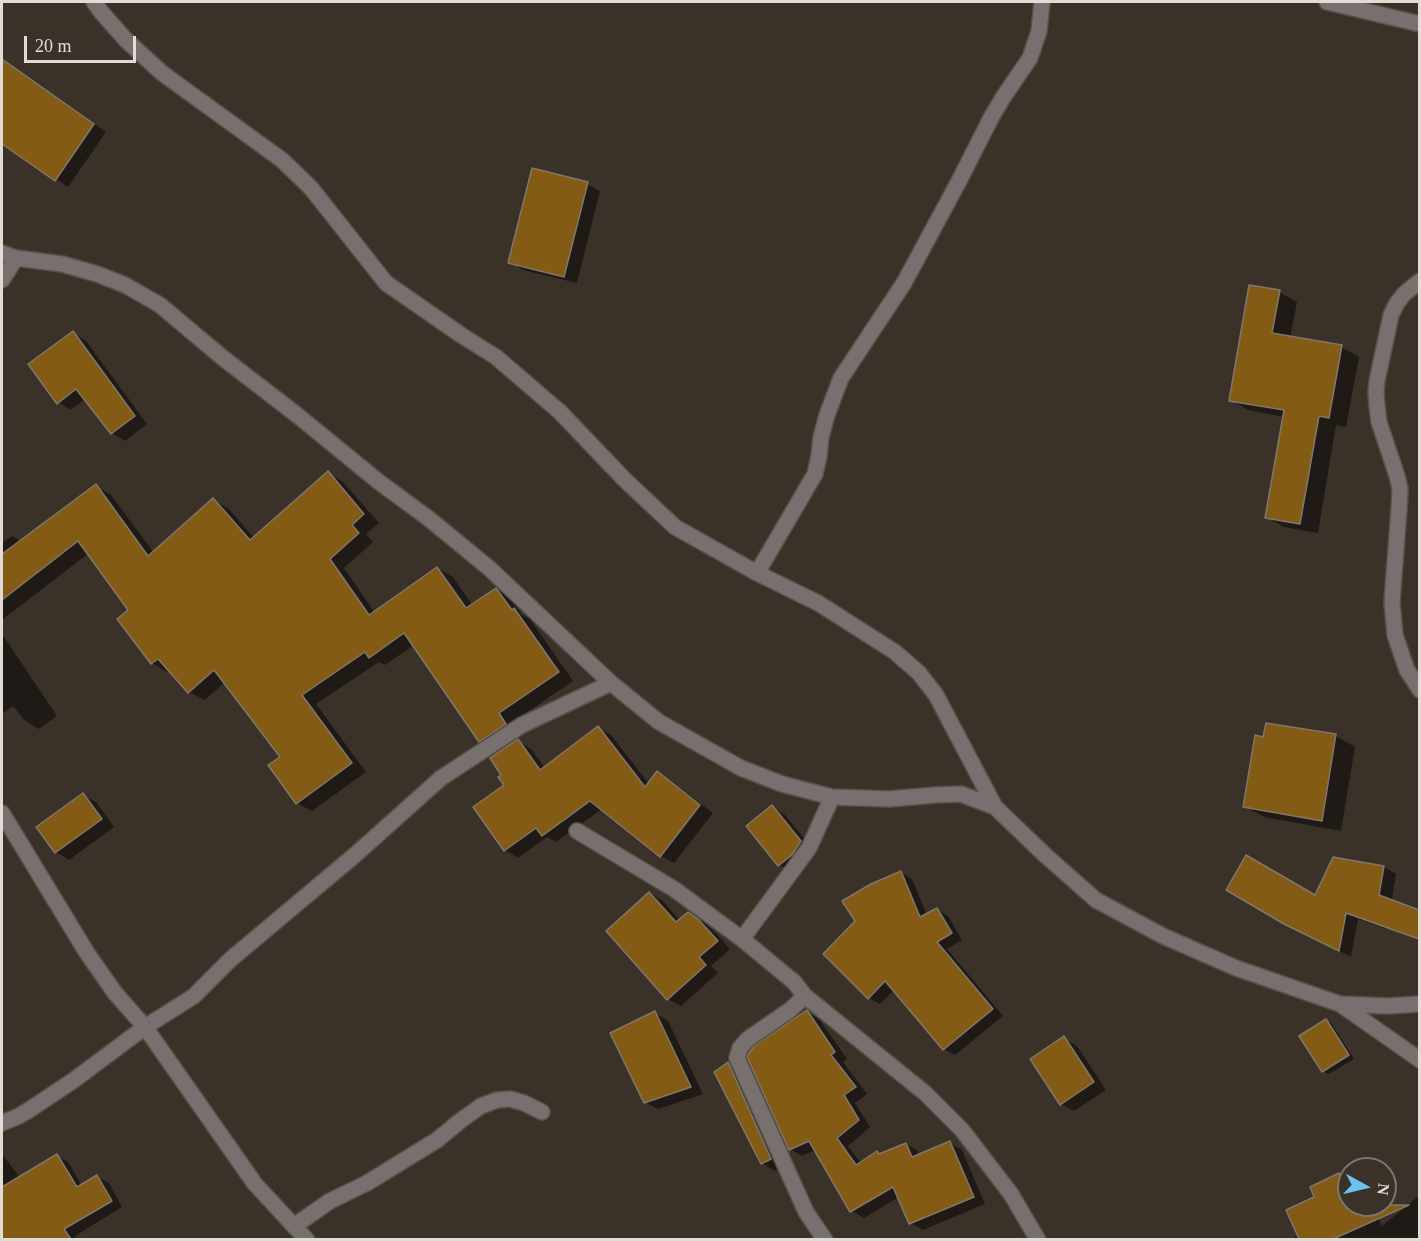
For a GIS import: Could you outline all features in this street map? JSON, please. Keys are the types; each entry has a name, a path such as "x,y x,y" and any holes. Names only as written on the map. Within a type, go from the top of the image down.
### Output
{"street":[{"path":"94,2 126,40 162,73 282,160 311,188 386,283 496,357 560,412 624,479 675,527 757,573 818,603 895,652 920,673 936,695 995,807 1096,900 1163,936 1236,968 1340,1004 1419,1060"},
{"path":"757,573 815,474 827,415 841,378 904,283 992,116 1030,58 1039,31 1042,2"},
{"path":"1327,2 1419,24"},
{"path":"2,280 9,256 62,264 124,285 160,305 223,358 489,568 611,683 659,722 741,768 782,784 832,797 889,799 962,794 995,807"},
{"path":"1419,281 1404,294 1391,315 1376,392 1379,422 1400,489 1392,602 1395,635 1407,670 1419,690"},
{"path":"2,1123 29,1110 145,1027 194,996 231,959 355,855 441,778 522,725 611,683"},
{"path":"742,939 809,848 832,797"},
{"path":"2,813 87,953 116,993 145,1027 255,1184 307,1239"},
{"path":"577,831 674,889 742,939 794,982 805,996 925,1093 962,1130 1011,1194 1038,1239"},
{"path":"805,996 790,1010 748,1039 740,1048 737,1058 806,1212 825,1239"},
{"path":"1340,1004 1387,1006 1419,1004"},
{"path":"294,1226 330,1201 367,1183 437,1140 481,1106 497,1100 510,1100 524,1103 542,1112"}],"building":[{"path":"2,59 94,124 55,181 2,144"},
{"path":"532,168 588,182 564,277 508,263"},
{"path":"1249,285 1280,290 1272,333 1342,345 1329,418 1319,416 1300,524 1265,518 1284,410 1229,401"},
{"path":"73,331 135,416 111,434 76,389 57,404 28,364"},
{"path":"328,471 364,514 352,525 359,533 330,559 369,615 437,567 466,608 496,588 512,610 514,608 559,672 499,713 506,724 479,742 404,633 369,658 365,652 302,695 352,763 296,804 268,765 280,757 214,670 188,693 158,659 151,664 117,619 128,610 78,541 2,600 2,554 96,484 148,556 213,498 250,540"},
{"path":"1266,723 1336,734 1322,821 1243,807 1255,735 1263,737"},
{"path":"598,726 645,787 657,771 700,805 660,857 590,801 542,836 536,828 504,851 473,807 504,785 498,777 501,775 490,758 518,739 540,770"},
{"path":"83,793 102,819 55,853 36,827"},
{"path":"772,805 801,841 792,855 778,866 746,826"},
{"path":"1246,855 1315,895 1333,857 1384,866 1379,895 1419,910 1419,939 1346,913 1339,951 1284,924 1226,890"},
{"path":"901,871 920,917 937,908 952,933 937,942 993,1009 943,1050 885,981 868,999 823,954 855,921 842,901 871,884"},
{"path":"649,892 676,922 688,912 698,919 718,941 699,957 706,965 667,1000 606,931"},
{"path":"807,1010 835,1052 831,1055 856,1087 844,1095 859,1120 837,1138 856,1165 877,1151 879,1154 906,1143 912,1157 950,1141 974,1197 909,1224 893,1187 850,1212 809,1141 789,1150 747,1057 754,1046"},
{"path":"655,1011 691,1087 644,1103 610,1033"},
{"path":"1326,1019 1349,1055 1322,1072 1299,1036"},
{"path":"1064,1036 1094,1082 1060,1105 1030,1059"},
{"path":"728,1062 771,1159 761,1164 714,1072"},
{"path":"57,1154 77,1187 97,1175 112,1201 64,1229 71,1239 2,1239 2,1187"},
{"path":"1337,1174 1337,1217 1382,1217 1333,1239 1299,1239 1286,1210 1314,1197 1310,1187"},
{"path":"1397,1205 1409,1205 1397,1210"}]}
